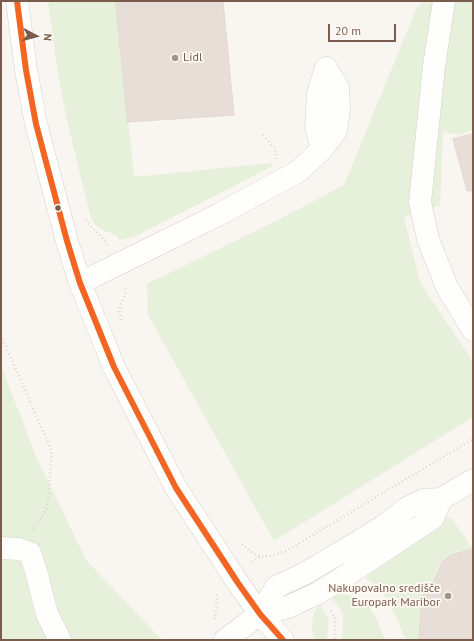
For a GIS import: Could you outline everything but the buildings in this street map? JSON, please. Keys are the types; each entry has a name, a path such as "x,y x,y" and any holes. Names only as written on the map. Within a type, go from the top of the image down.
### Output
{"street":[{"path":"17,1 26,70 36,124 67,241 80,283 114,367 176,488 232,575 260,614 283,640"},
{"path":"444,1 434,66 420,202 428,239 447,287 473,330"},
{"path":"80,283 218,215 300,171 322,149"},
{"path":"225,640 260,614 288,607 318,593 336,582 433,518 441,499 473,480"},
{"path":"10,548 30,553 48,614 60,640"}],"path":[{"path":"263,135 275,148 276,161"},
{"path":"85,218 91,228 104,239"},
{"path":"122,325 120,310 126,291"},
{"path":"1,335 52,452 47,509 10,548"},
{"path":"240,543 245,548 260,557 267,558 286,551 473,439"},
{"path":"328,606 335,617 335,640"}],"green space":[{"path":"48,1 116,1 134,177 272,163 271,167 136,236 119,240 116,235 100,229 94,223 90,215 66,116 57,67"},
{"path":"426,1 473,1 473,130 459,135 443,132 440,205 404,217 420,282 473,362 473,417 274,541 148,315 147,284 278,220 344,185 417,7"},
{"path":"1,365 35,454 86,560 162,640 1,640"},
{"path":"445,517 452,519 473,549 451,554 443,560 435,574 433,590 425,587 421,609 419,640 406,640 394,612 382,591 366,579 368,572"},
{"path":"340,594 351,595 361,599 370,607 385,640 341,640 343,626 342,612 330,596"},
{"path":"320,604 329,620 327,640 315,640 312,631 313,617"}],"transit line":[{"path":"17,1 26,70 36,124 67,241 80,283 114,367 176,488 238,583 260,614 283,640"}],"place":[{"name":"Lidl","path":"175,58"},
{"name":"Nakupovalno središče Europark Maribor","path":"448,596"}]}
